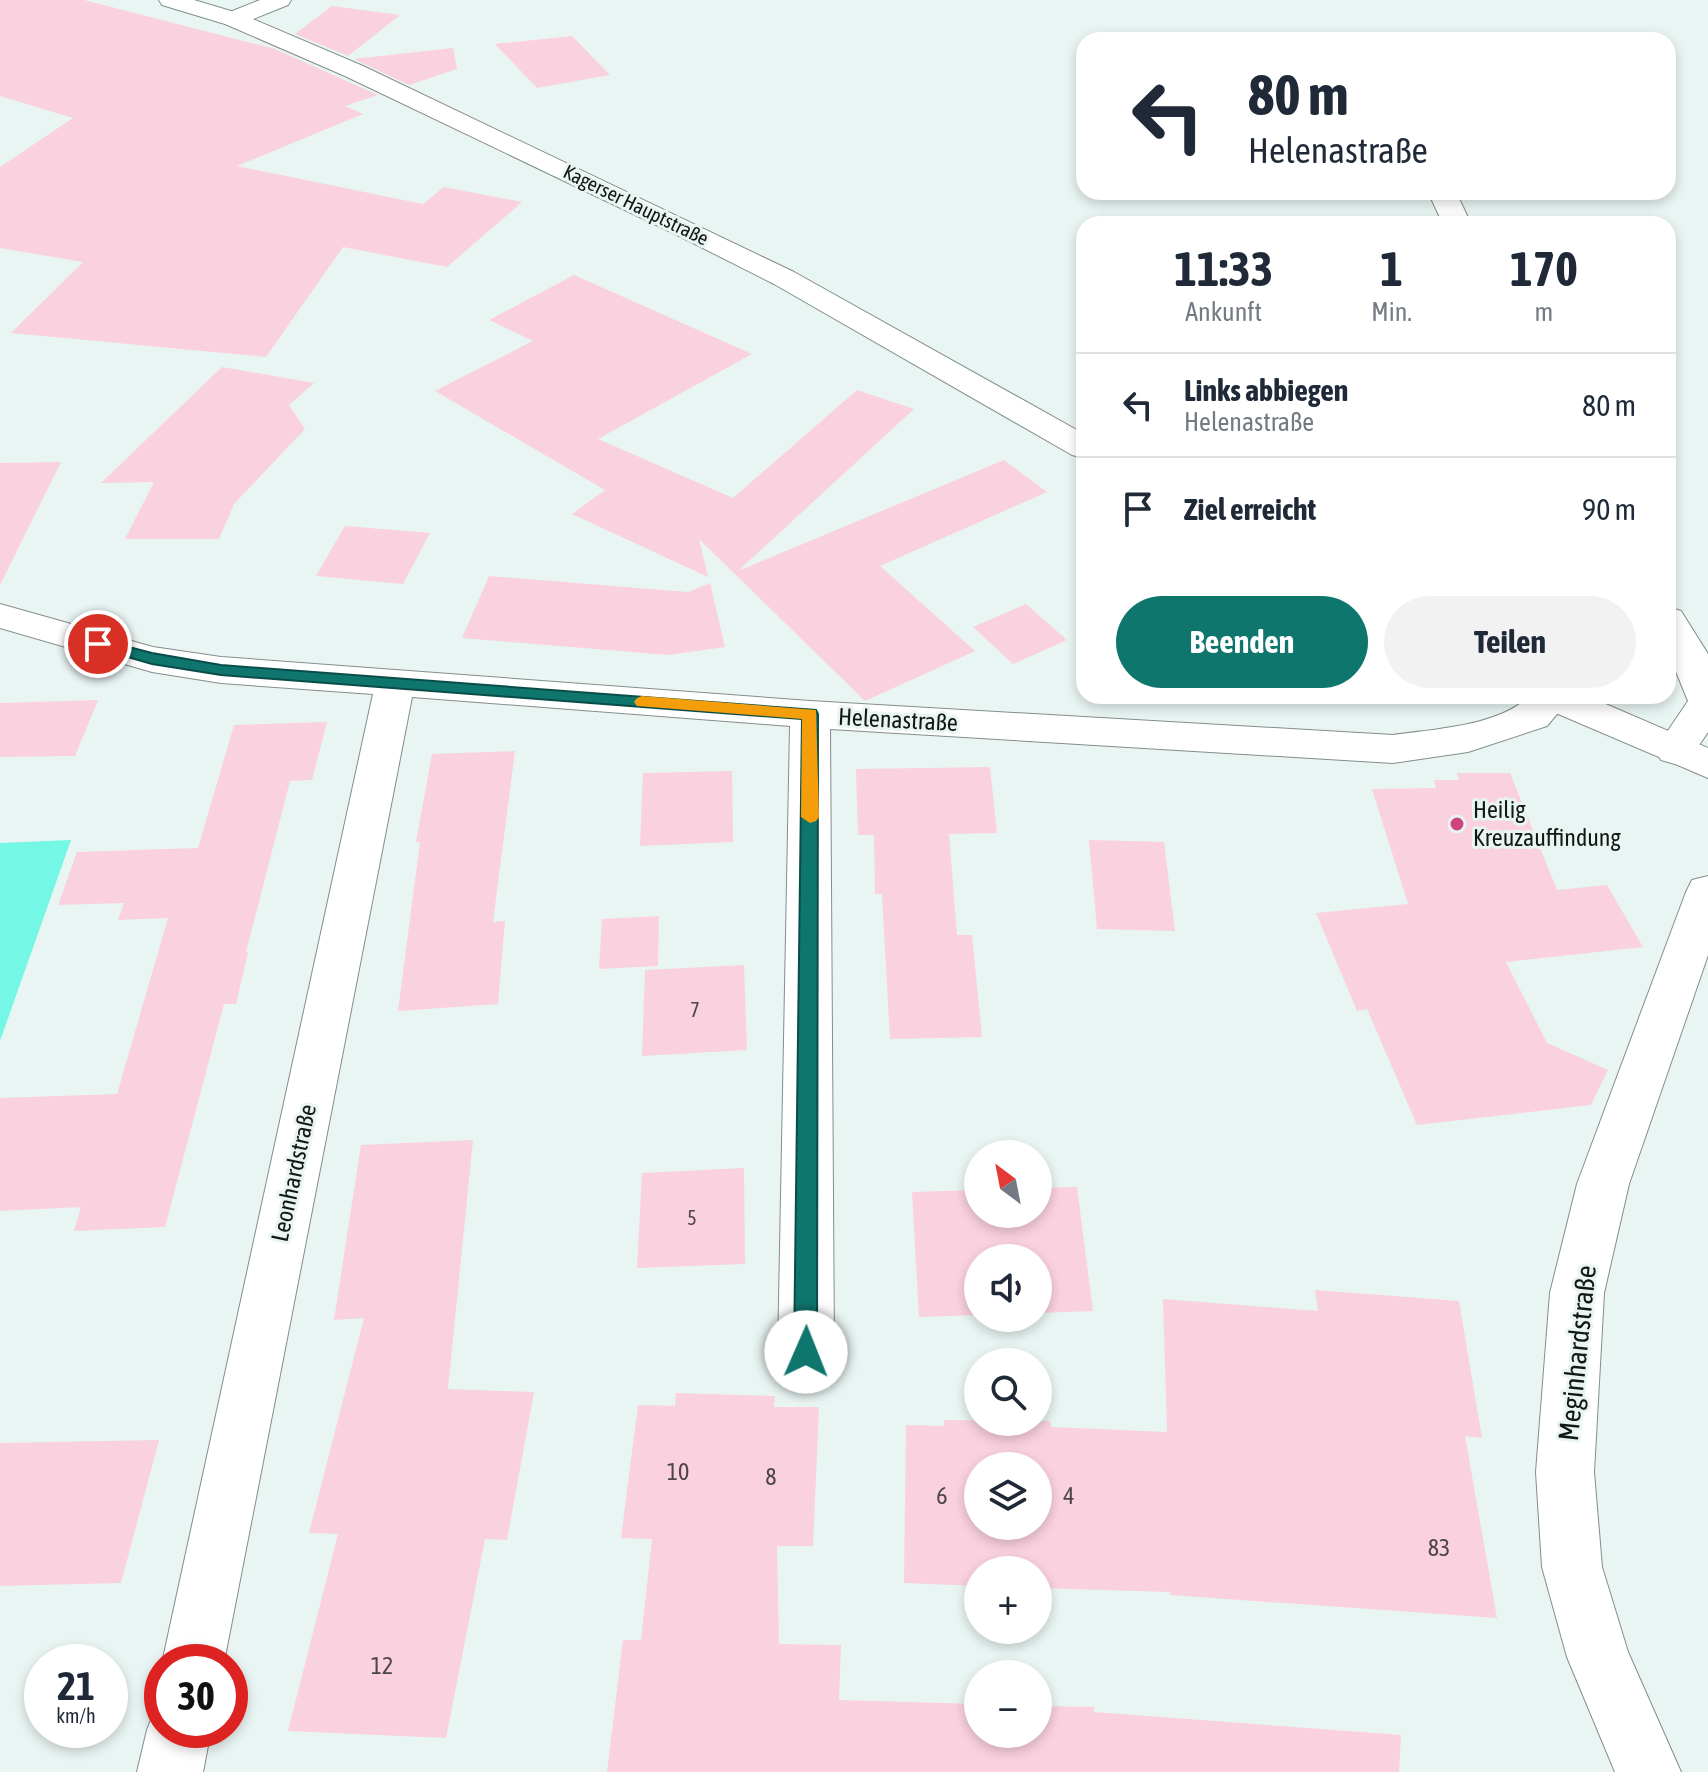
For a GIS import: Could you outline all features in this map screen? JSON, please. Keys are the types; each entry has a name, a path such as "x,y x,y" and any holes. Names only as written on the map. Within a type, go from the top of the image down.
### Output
{"street":[{"name":"Kagerser Hauptstraße","path":"170,0 233,19 354,71 685,228 784,278 1076,443"},
{"path":"233,19 280,0"},
{"name":"Helenastraße","path":"0,616 166,661 221,670 810,714 1393,749 1468,738 1533,716 1544,704"},
{"path":"1569,704 1692,757 1708,702 1700,658 1676,629"},
{"name":"Leonhardstraße","path":"197,1644 395,683"},
{"path":"806,1352 810,714"},
{"name":"Meginhardstraße","path":"1648,1772 1598,1657 1572,1567 1565,1472 1577,1293 1603,1184 1708,892"},
{"path":"170,1772 175,1748"}],"green space":[{"path":"71,840 0,1041 0,843"}],"building":[{"path":"0,0 84,0 275,49 378,95 345,106 363,114 237,166 423,204 444,187 522,202 447,267 343,247 266,357 11,333 83,262 0,248 0,167 73,118 0,96"},
{"path":"332,6 400,15 348,56 295,34"},
{"path":"572,36 610,75 537,88 495,44"},
{"path":"453,48 457,69 409,85 354,59"},
{"path":"574,275 752,354 598,439 733,498 857,390 914,409 738,571 1004,460 1047,492 880,566 975,651 865,701 699,539 708,577 572,514 605,490 435,391 533,341 489,320"},
{"path":"222,367 314,383 289,405 305,429 234,504 219,539 125,539 154,482 101,483"},
{"path":"61,462 0,585 0,463"},
{"path":"345,526 430,533 403,584 316,576"},
{"path":"489,576 688,592 710,583 725,647 668,655 462,638"},
{"path":"1026,604 1067,640 1013,664 973,627"},
{"path":"98,700 75,756 0,757 0,703"},
{"path":"327,722 312,780 290,781 246,952 236,1004 224,1004 165,1227 74,1231 81,1207 0,1211 0,1098 117,1094 168,918 118,920 124,903 58,905 77,852 198,848 234,725"},
{"path":"515,751 493,922 505,921 498,1004 398,1011 420,842 416,842 432,754"},
{"path":"990,767 997,833 949,834 957,935 972,935 982,1037 890,1039 882,894 875,894 874,835 858,835 856,769"},
{"path":"732,771 733,842 640,846 643,773"},
{"path":"1457,773 1510,773 1557,890 1607,885 1643,947 1506,962 1547,1043 1608,1070 1591,1105 1417,1125 1367,1009 1357,1011 1316,913 1408,904 1372,789 1436,788 1434,780 1459,780"},
{"path":"1089,840 1164,842 1175,931 1097,929"},
{"path":"659,916 658,966 599,969 602,919"},
{"path":"744,965 747,1050 642,1056 645,970"},
{"path":"473,1140 448,1389 534,1392 507,1540 485,1539 446,1738 288,1731 338,1534 309,1533 364,1318 334,1320 361,1145"},
{"path":"744,1168 745,1264 637,1268 642,1173"},
{"path":"1077,1187 1093,1311 1052,1312 1052,1244 964,1244 964,1315 919,1317 912,1192 964,1190 964,1228 1052,1228 1052,1188"},
{"path":"1315,1290 1459,1301 1482,1438 1465,1436 1497,1618 1170,1595 1170,1592 1052,1588 1052,1556 964,1556 964,1585 904,1583 906,1425 944,1426 944,1420 964,1420 964,1436 1052,1436 1052,1427 1167,1432 1163,1299 1318,1311"},
{"path":"676,1393 775,1396 774,1407 819,1407 813,1546 777,1546 779,1644 841,1645 839,1700 964,1704 964,1748 1052,1748 1052,1706 1094,1707 1094,1712 1401,1735 1399,1772 607,1772 623,1640 641,1640 652,1539 621,1538 638,1405 675,1406"},
{"path":"159,1440 121,1583 0,1586 0,1443"}],"slow traffic":[{"path":"642,702 810,714 810,817"}],"place":[{"name":"Heilig Kreuzauffindung","path":"1457,824"}],"route":[{"path":"98,644 152,659 221,670 810,714 806,1352"}]}
